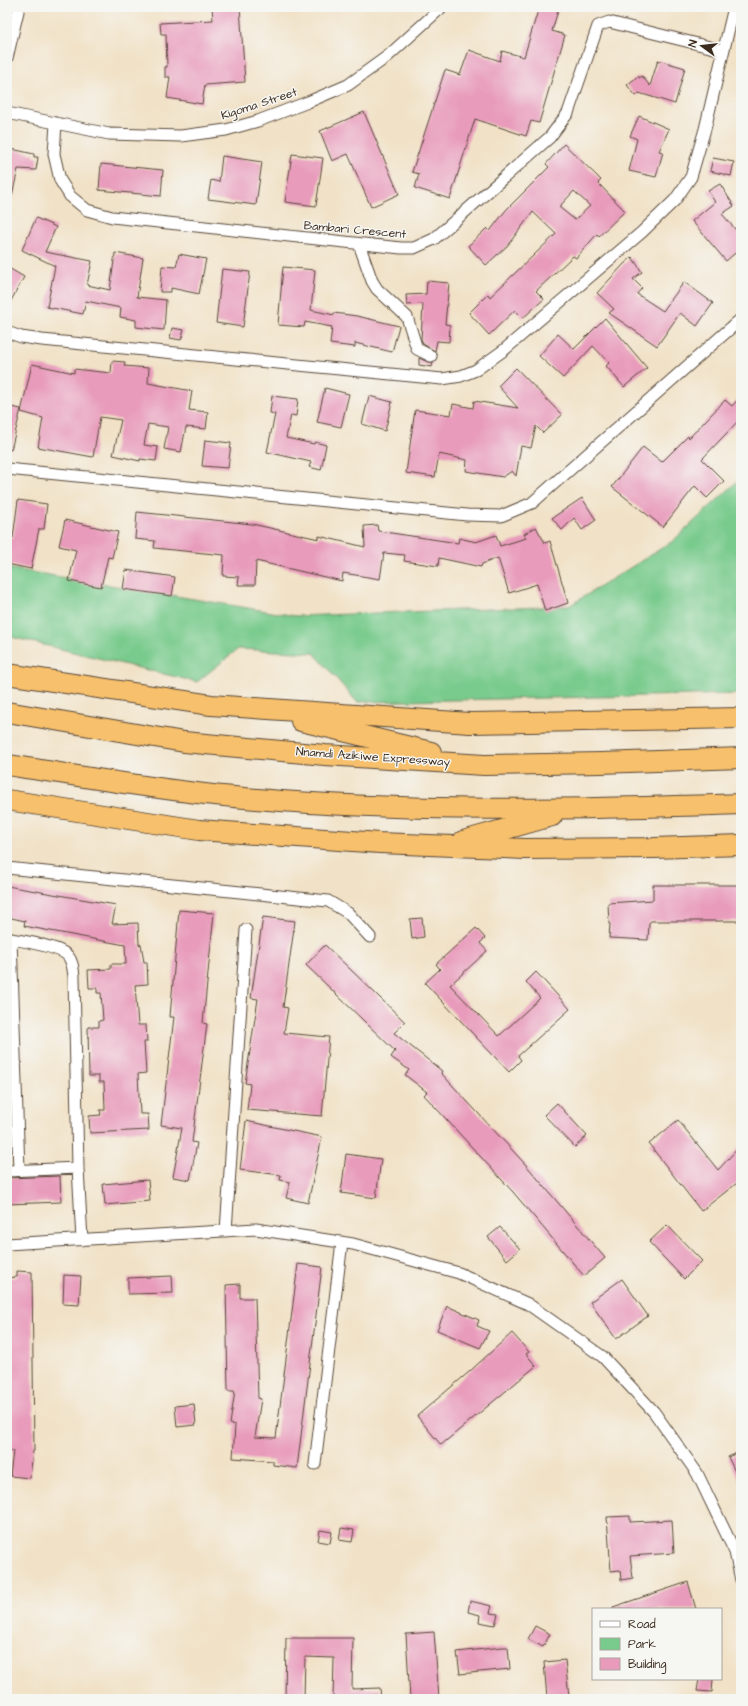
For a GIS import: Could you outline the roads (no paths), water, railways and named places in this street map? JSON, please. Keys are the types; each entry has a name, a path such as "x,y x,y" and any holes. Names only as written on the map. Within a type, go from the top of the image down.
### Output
{"highway":[{"path":"7,674 211,705 470,723 741,718"},
{"path":"244,707 484,765"},
{"name":"Nnamdi Azikiwe Expressway","path":"7,712 184,742 325,755 484,765 601,764 741,758"},
{"path":"7,765 234,797 397,807 572,810 741,804"},
{"path":"7,800 199,830 448,846 532,849 741,845"},
{"path":"448,846 572,810"}],"street":[{"path":"7,58 19,7"},
{"name":"Kigoma Street","path":"7,113 108,134 181,136 226,130 258,121 348,85 388,56 442,7"},
{"path":"7,332 21,337 50,341 442,379 461,376 476,370 504,350 642,232 675,200 691,177 734,7"},
{"name":"Bambari Crescent","path":"56,124 54,154 60,180 70,196 88,210 112,217 358,244 414,248 434,239 550,137 568,113 598,26 609,22 722,50"},
{"path":"358,244 372,280 378,289 407,318 417,349 431,356"},
{"path":"7,469 467,516 501,516 532,503 741,319"},
{"path":"7,868 328,901 348,913 370,938"},
{"path":"226,1231 246,930"},
{"path":"19,1170 9,938 59,950 67,954 72,962 74,977 78,1168 82,1240"},
{"path":"7,1170 78,1168"},
{"path":"7,1244 256,1229 342,1242 466,1276 528,1304 603,1357 654,1412 697,1473 735,1552 741,1580"},
{"path":"315,1464 342,1242"}]}
